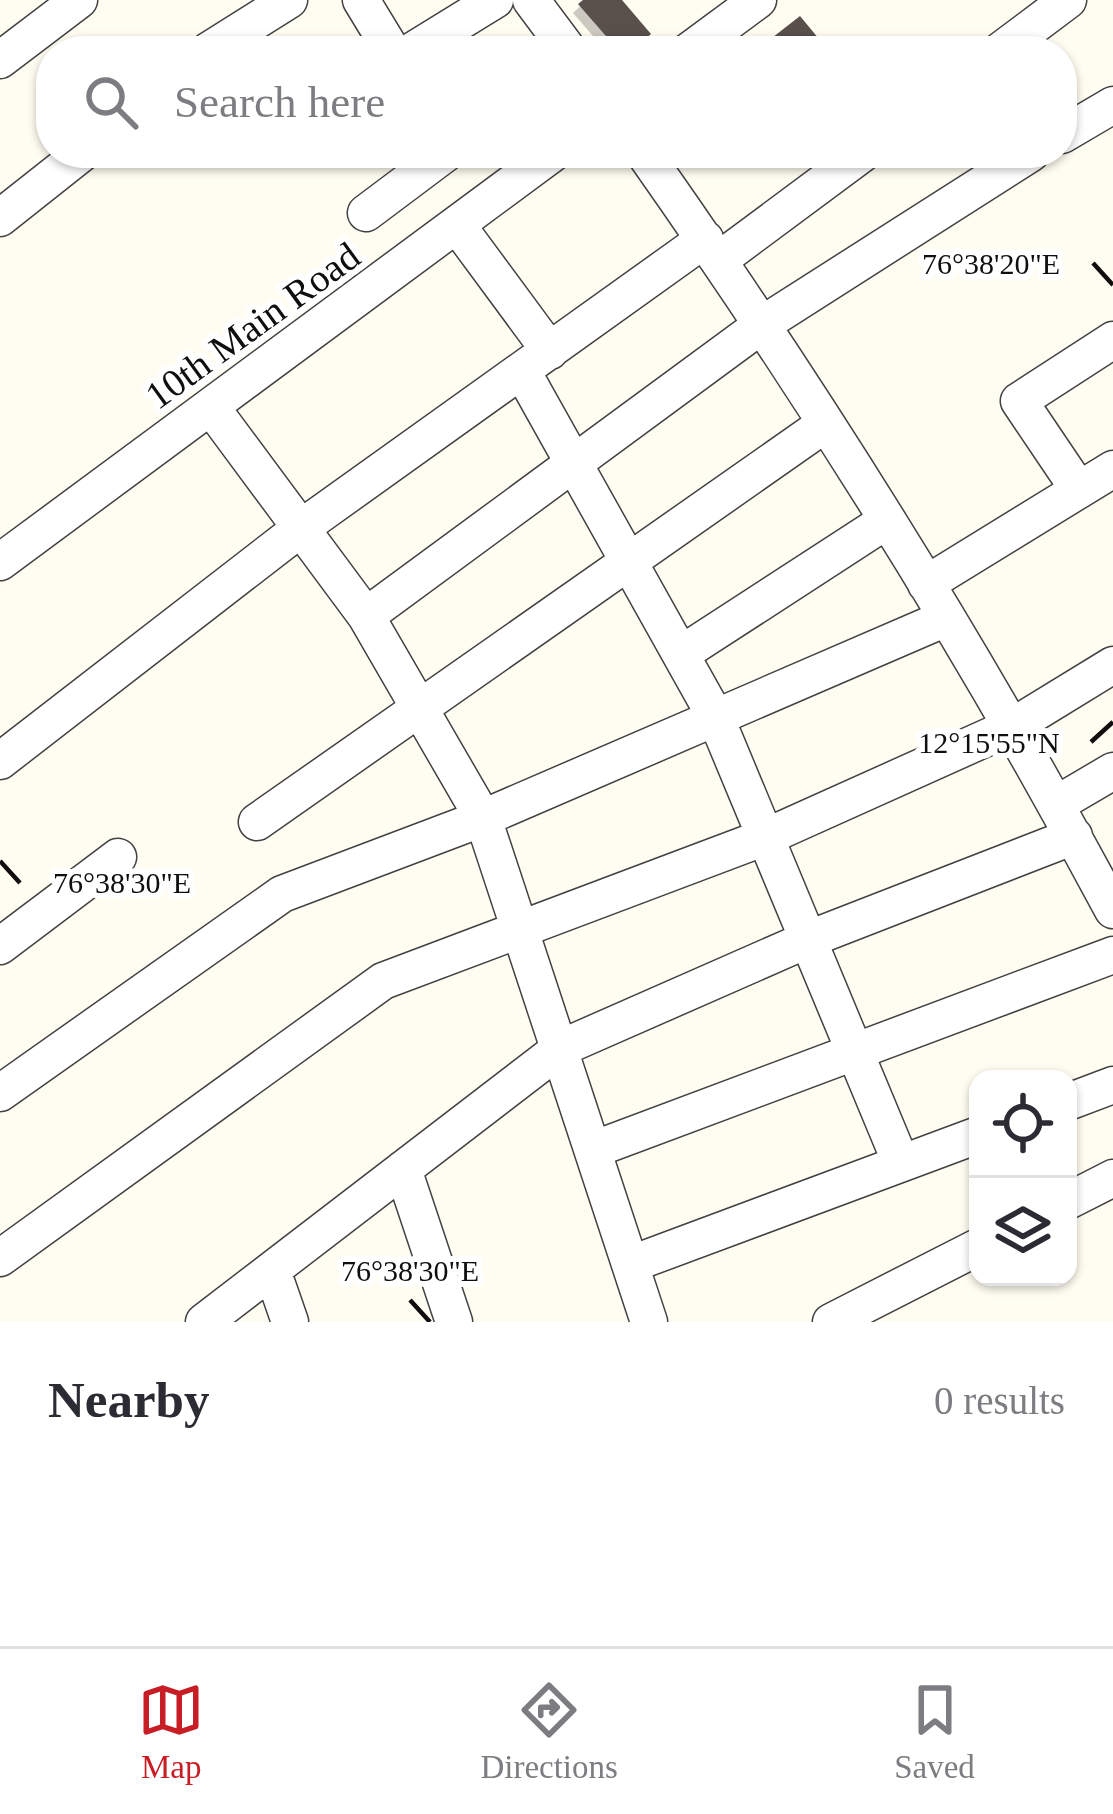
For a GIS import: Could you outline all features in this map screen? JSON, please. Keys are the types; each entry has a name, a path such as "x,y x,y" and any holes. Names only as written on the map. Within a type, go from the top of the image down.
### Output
{"street":[{"path":"0,60 80,0"},
{"path":"232,36 290,0"},
{"path":"361,0 383,36"},
{"path":"436,36 495,0"},
{"path":"531,0 558,36"},
{"path":"709,36 758,0"},
{"path":"1020,36 1068,0"},
{"path":"1077,126 1113,105"},
{"path":"0,218 63,168"},
{"path":"366,213 429,168"},
{"path":"462,168 490,201"},
{"name":"10th Main Road","path":"0,562 534,168"},
{"path":"655,168 763,324 1015,725 1113,910"},
{"path":"0,761 301,528 536,361 840,168"},
{"path":"366,616 763,324 1007,168"},
{"path":"457,225 536,361 576,460 715,716 902,1163"},
{"path":"1079,490 1018,401 1113,340"},
{"path":"211,407 366,616 483,818 634,1263 649,1322"},
{"path":"257,823 825,424"},
{"path":"926,584 1113,469"},
{"path":"681,654 886,520"},
{"path":"0,1093 282,894 483,818 946,618"},
{"path":"0,1258 383,981 768,836 1015,725 1113,665"},
{"path":"204,1322 561,1048 1065,820 1113,771"},
{"path":"0,946 118,857"},
{"path":"595,1149 1113,955"},
{"path":"1077,1099 1113,1085"},
{"path":"634,1263 969,1138"},
{"path":"403,1169 454,1322"},
{"path":"1077,1196 1113,1178"},
{"path":"831,1322 969,1252"},
{"path":"272,1270 290,1322"}],"building":[{"path":"622,0 651,34 606,36 578,4"},
{"path":"800,16 817,36 774,36"}]}
